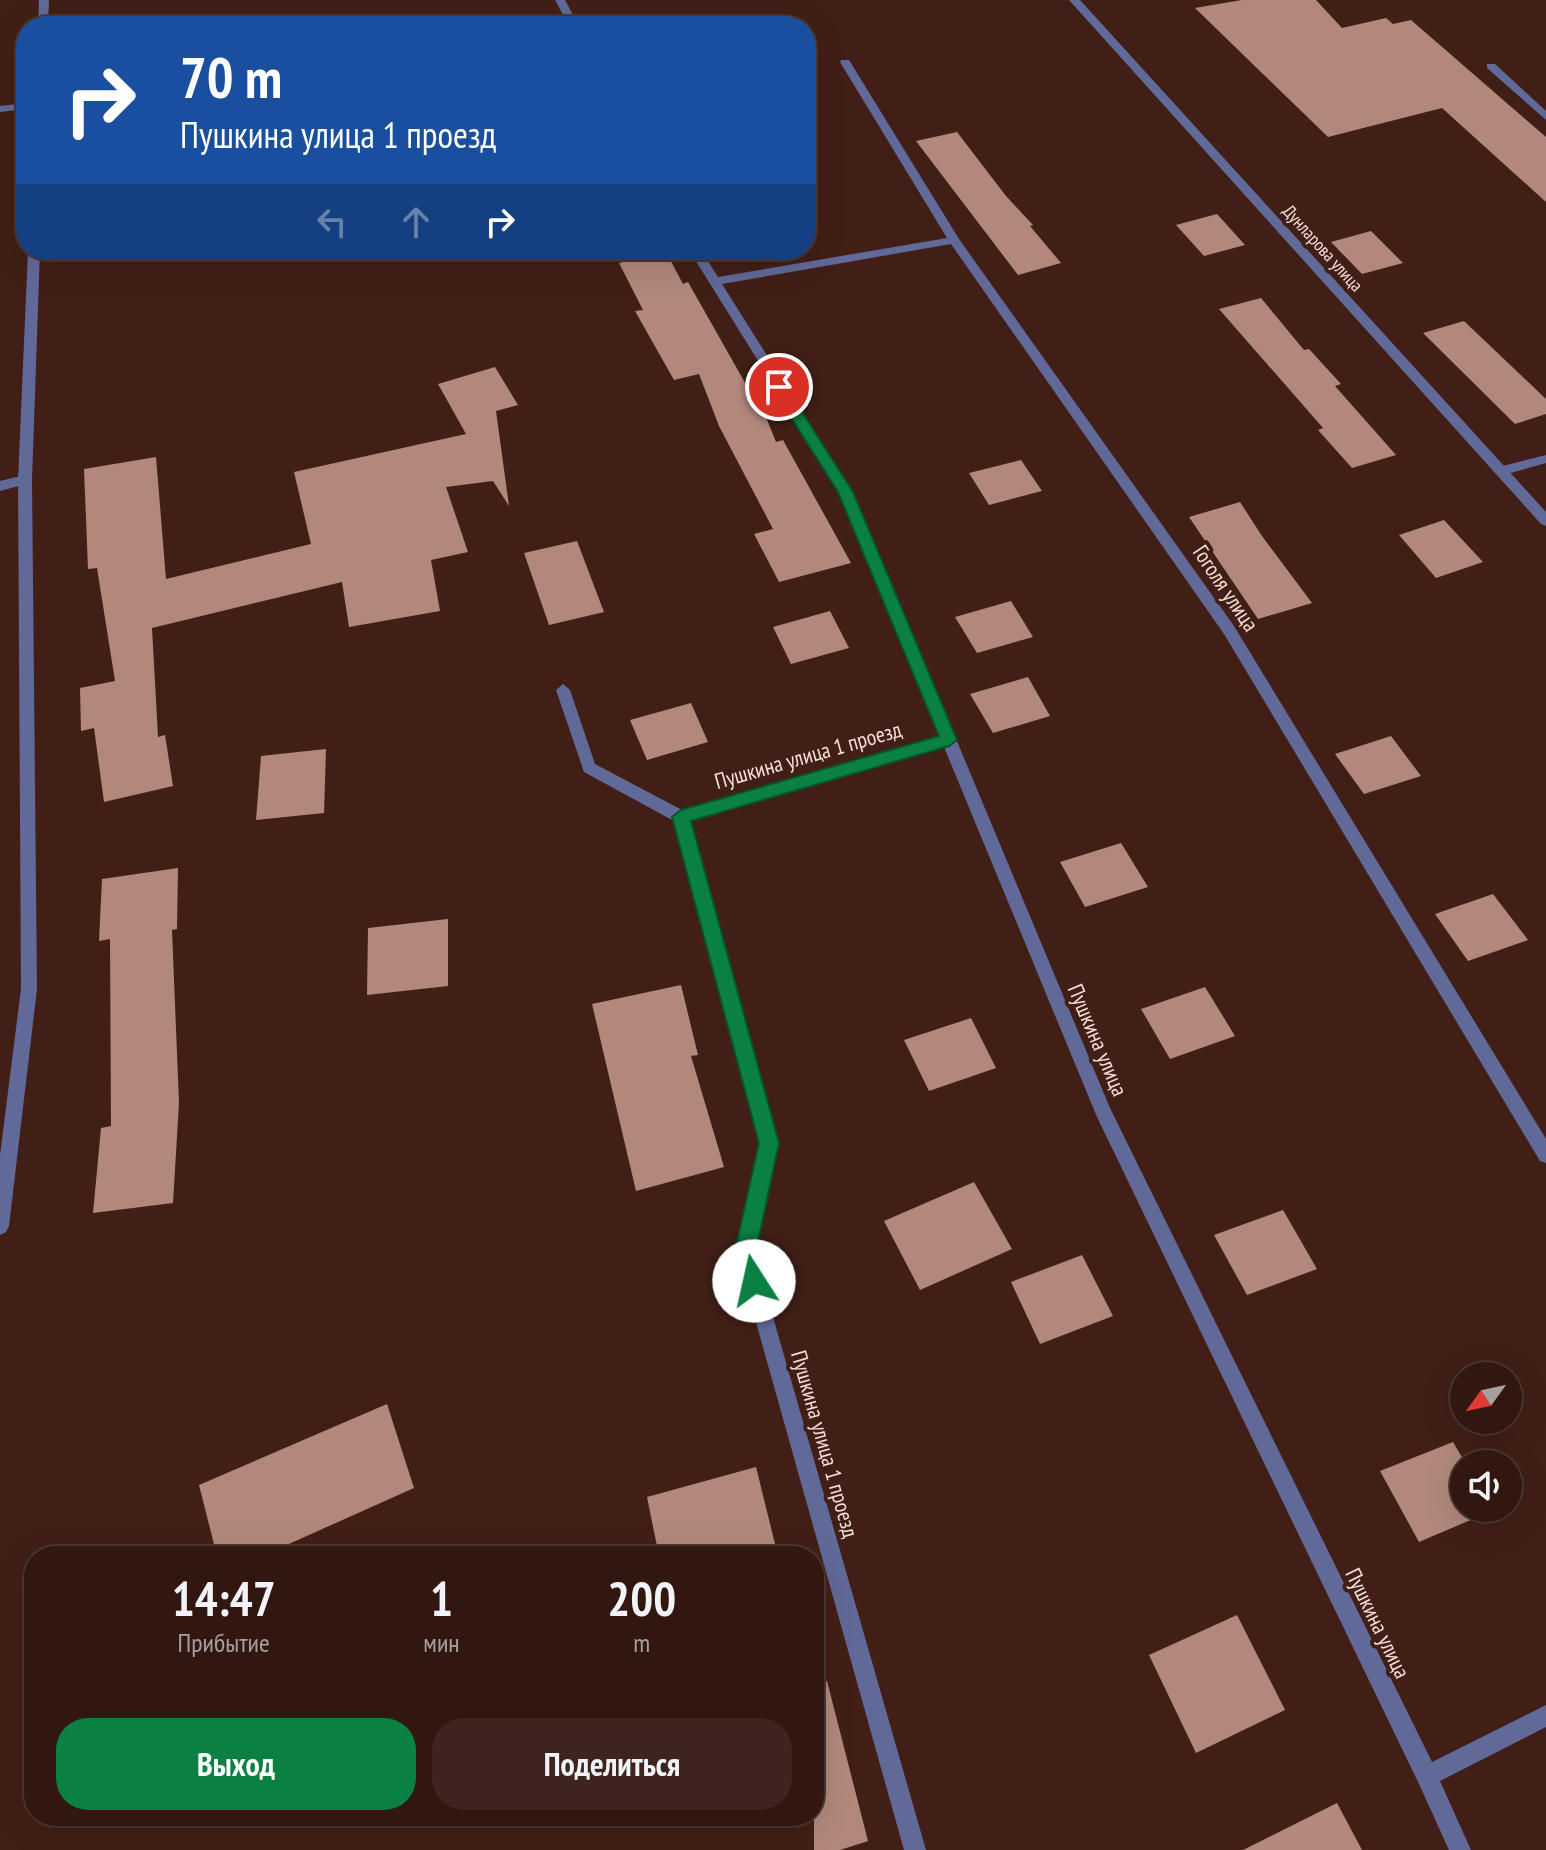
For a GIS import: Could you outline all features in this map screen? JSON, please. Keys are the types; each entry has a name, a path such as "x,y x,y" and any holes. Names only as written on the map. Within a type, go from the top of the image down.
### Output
{"street":[{"name":"Дунларова улица","path":"1074,0 1546,521"},
{"name":"Гоголя улица","path":"845,62 954,240 1229,630 1546,1155"},
{"path":"1491,66 1546,117"},
{"path":"713,282 954,240"},
{"path":"0,1226 29,989 25,480 34,260"},
{"name":"Пушкина улица","path":"701,260 846,492 1103,1111 1427,1776 1460,1850"},
{"path":"1500,471 1546,459"},
{"path":"0,486 25,480"},
{"path":"563,690 589,768 681,817"},
{"name":"Пушкина улица 1 проезд","path":"915,1850 745,1251 769,1143 681,817 949,740"},
{"path":"1427,1776 1546,1716"}],"building":[{"path":"1242,0 1316,0 1342,28 1386,18 1393,24 1411,20 1546,137 1546,202 1442,108 1328,137 1195,8"},
{"path":"957,132 1061,263 1018,275 916,141"},
{"path":"1217,214 1245,245 1204,256 1176,225"},
{"path":"1371,231 1403,263 1362,274 1331,242"},
{"path":"670,260 683,284 688,282 748,388 754,387 776,442 783,440 851,563 779,582 754,534 773,529 719,426 699,374 674,380 635,311 643,310 619,263"},
{"path":"1261,298 1304,350 1309,349 1341,384 1335,386 1396,455 1352,468 1318,430 1323,428 1219,309"},
{"path":"1464,321 1546,399 1546,414 1515,424 1423,333"},
{"path":"495,367 518,405 496,411 509,506 493,481 446,487 468,552 431,560 440,611 349,627 342,582 152,628 158,737 165,735 173,786 104,802 94,728 81,731 80,688 115,681 97,568 88,569 84,469 156,457 166,579 311,544 294,472 466,434 438,384"},
{"path":"1021,460 1042,491 989,505 969,473"},
{"path":"1240,502 1312,603 1258,619 1189,517"},
{"path":"1444,520 1483,562 1436,578 1399,535"},
{"path":"577,541 604,612 549,625 524,553"},
{"path":"1011,601 1033,637 977,653 955,617"},
{"path":"830,611 849,648 791,664 773,627"},
{"path":"1028,677 1050,716 993,733 970,694"},
{"path":"691,703 708,742 647,760 630,720"},
{"path":"1391,736 1421,776 1364,794 1335,754"},
{"path":"326,749 324,813 256,820 261,756"},
{"path":"1121,843 1148,887 1085,907 1060,862"},
{"path":"178,868 177,929 172,930 179,1103 173,1203 93,1213 101,1128 111,1126 110,939 99,941 102,879"},
{"path":"1493,894 1528,940 1468,961 1435,914"},
{"path":"448,919 448,986 367,995 368,928"},
{"path":"681,985 698,1055 691,1056 724,1167 636,1191 592,1004"},
{"path":"1205,987 1235,1036 1170,1059 1141,1009"},
{"path":"971,1018 996,1068 929,1091 904,1040"},
{"path":"974,1182 1012,1249 920,1290 884,1221"},
{"path":"1283,1210 1317,1269 1247,1295 1214,1235"},
{"path":"1082,1255 1113,1316 1040,1344 1011,1282"},
{"path":"387,1404 414,1488 284,1546 214,1546 199,1485"},
{"path":"1453,1442 1458,1450 1450,1450 1450,1522 1466,1522 1419,1542 1380,1471"},
{"path":"756,1467 776,1546 657,1546 647,1497"},
{"path":"1237,1615 1285,1710 1196,1753 1149,1655"},
{"path":"824,1681 827,1681 868,1841 840,1850 814,1850 814,1826 824,1826"},
{"path":"1337,1803 1362,1850 1243,1850"}],"route":[{"path":"754,1281 745,1251 769,1143 681,817 949,740 846,492 779,387"}]}
